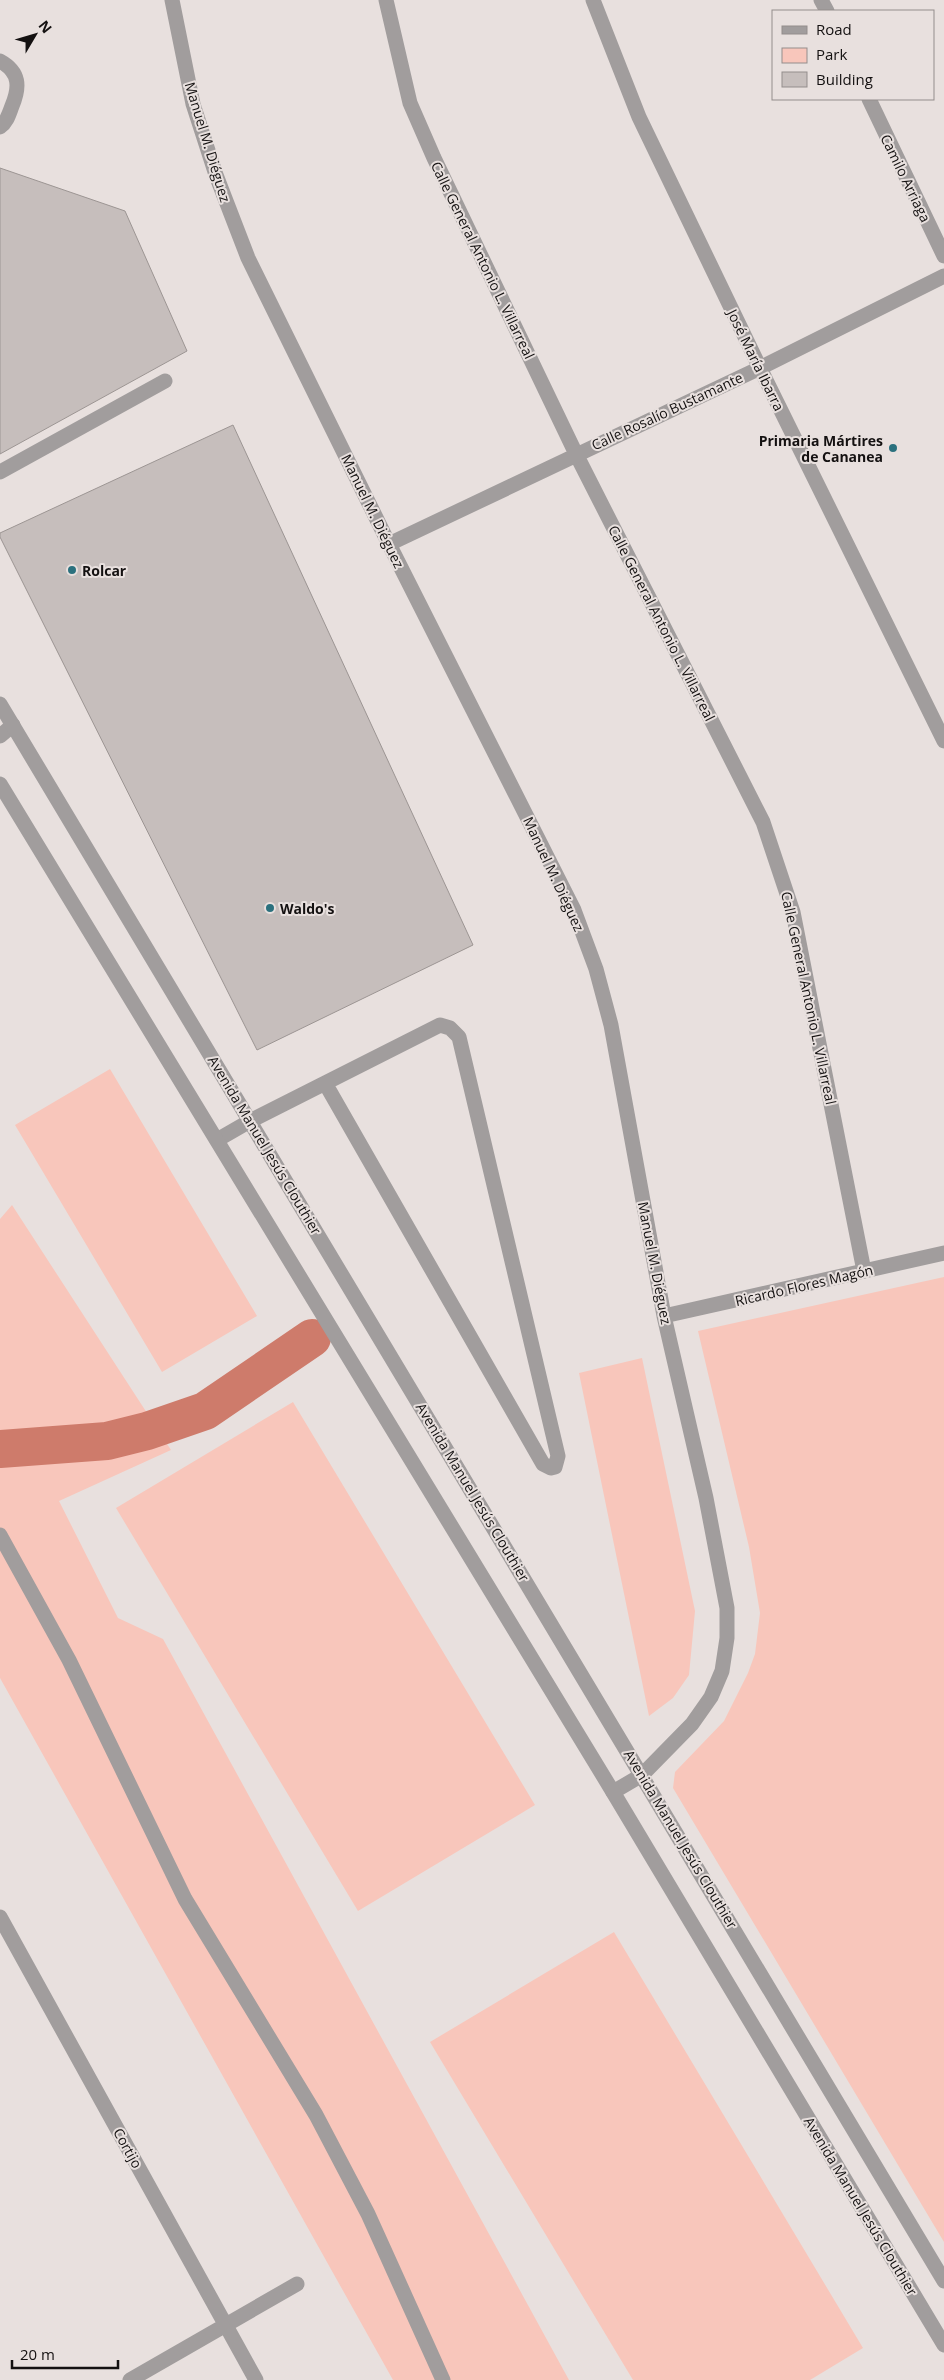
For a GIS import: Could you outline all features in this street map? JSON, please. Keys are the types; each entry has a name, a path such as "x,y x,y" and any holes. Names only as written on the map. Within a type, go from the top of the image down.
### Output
{"street":[{"name":"Manuel M. Diéguez","path":"172,0 193,104 216,175 248,258 389,544 574,910 596,969 611,1025 664,1316 706,1498 727,1608 727,1638 722,1671 711,1697 692,1724 642,1775 612,1792"},
{"name":"Calle General Antonio L. Villarreal","path":"386,0 410,103 434,158 576,454 763,822 777,859 793,912 864,1271"},
{"name":"José María Ibarra","path":"593,0 639,117 760,368 944,741"},
{"path":"0,61 12,70 18,87 8,118 0,128"},
{"name":"Camilo Arriaga","path":"869,100 944,256"},
{"name":"Calle Rosalío Bustamante","path":"389,544 760,368 944,276"},
{"path":"0,472 165,381"},
{"name":"Avenida Manuel Jesús Clouthier","path":"0,704 944,2281"},
{"path":"0,736 13,725"},
{"name":"Avenida Manuel Jesús Clouthier","path":"0,784 612,1792 944,2345"},
{"path":"217,1140 250,1121 325,1083 440,1025 450,1028 459,1037 558,1456 555,1467 551,1468 543,1464 325,1083"},
{"name":"Ricardo Flores Magón","path":"664,1316 944,1253"},
{"path":"0,1535 69,1660 185,1898 316,2115 368,2214 443,2380"},
{"name":"Cortijo","path":"0,1917 256,2380"},
{"path":"130,2380 297,2284"}],"green space":[{"path":"110,1069 257,1316 162,1372 15,1125"},
{"path":"12,1205 171,1450 59,1501 118,1618 163,1639 569,2380 393,2380 0,1678 0,1219"},
{"path":"944,1277 944,2242 673,1788 675,1772 724,1721 748,1673 755,1654 760,1613 749,1547 698,1331"},
{"path":"642,1358 695,1611 689,1675 673,1698 649,1716 579,1373"},
{"path":"293,1402 535,1805 358,1911 116,1508"},
{"path":"614,1932 863,2348 810,2380 633,2380 430,2042"}],"building":[{"path":"0,168 125,211 187,351 0,454"},
{"path":"233,425 473,945 257,1050 0,537 0,533"}],"waterway":[{"path":"0,1449 107,1441 147,1431 205,1411 312,1338"}],"place":[{"name":"Primaria Mártires de Cananea","path":"893,448"},
{"name":"Rolcar","path":"72,570"},
{"name":"Waldo's","path":"270,908"}]}
